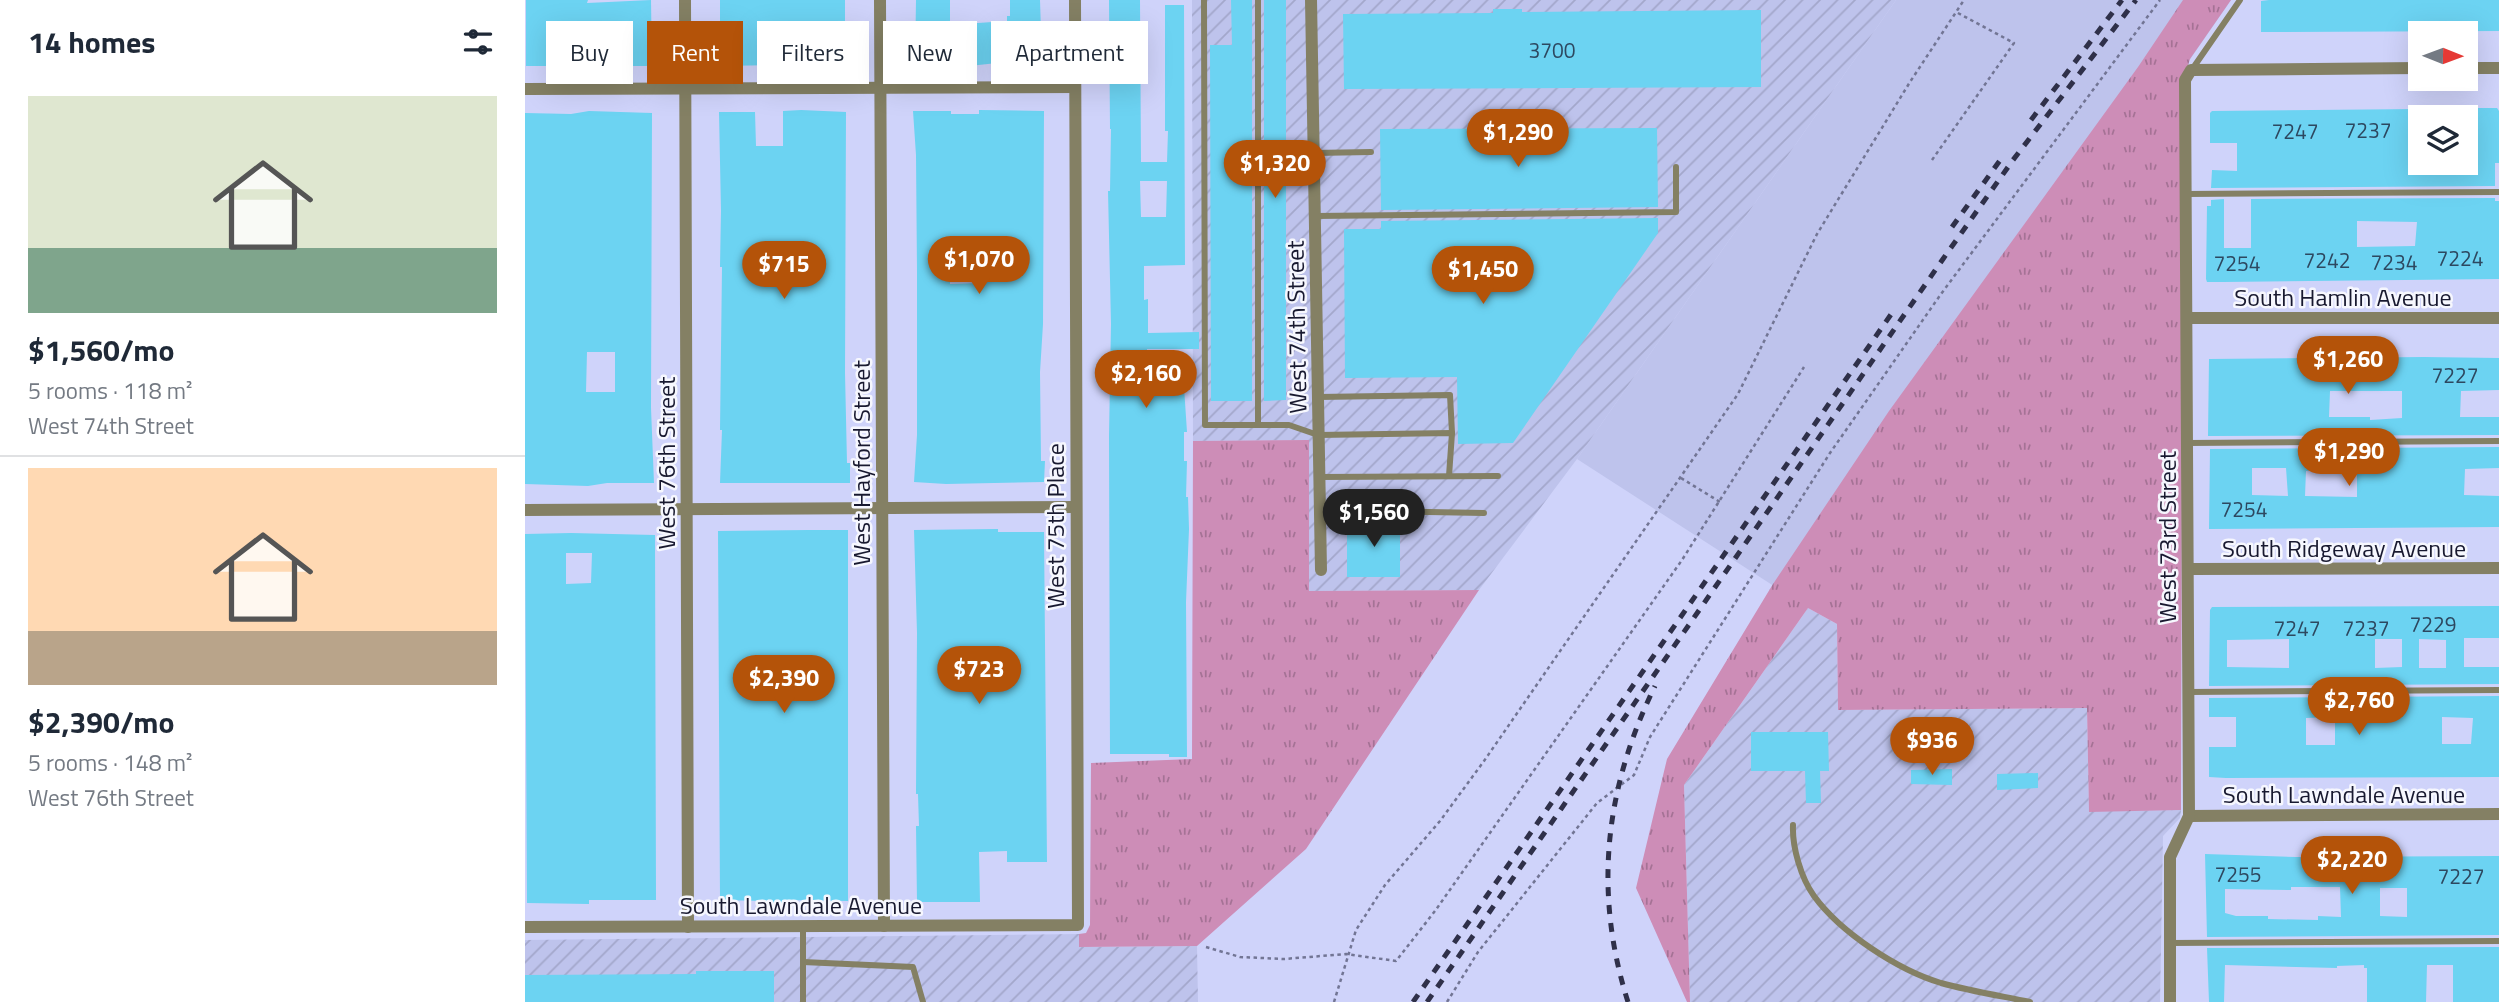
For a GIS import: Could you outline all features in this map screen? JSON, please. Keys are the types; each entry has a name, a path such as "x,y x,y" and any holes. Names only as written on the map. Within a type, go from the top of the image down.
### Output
{"street":[{"name":"West 76th Street","path":"685,0 688,927"},
{"name":"West Hayford Street","path":"880,0 884,926"},
{"name":"West 75th Place","path":"1075,0 1078,925"},
{"name":"West 74th Street","path":"1311,0 1321,570"},
{"path":"2191,70 2408,68"},
{"path":"2478,68 2499,68"},
{"name":"West 73rd Street","path":"2170,1002 2170,857 2189,816 2185,80 2191,70"},
{"path":"525,89 1075,87"},
{"name":"South Hamlin Avenue","path":"2187,318 2499,318"},
{"path":"525,510 1076,507"},
{"name":"South Ridgeway Avenue","path":"2189,569 2499,568"},
{"name":"South Lawndale Avenue","path":"2189,816 2499,814"},
{"name":"South Lawndale Avenue","path":"525,928 1078,925"}],"lane":[{"path":"1204,0 1205,425 1289,425 1318,435 1452,433"},
{"path":"1258,0 1258,425"},
{"path":"2191,70 2240,0"},
{"path":"1314,153 1371,152"},
{"path":"1315,216 1676,212 1677,167"},
{"path":"2186,194 2499,192"},
{"path":"1318,397 1450,396 1452,433 1449,476"},
{"path":"2188,443 2499,441"},
{"path":"1319,477 1498,476"},
{"path":"1318,510 1484,513"},
{"path":"2189,692 2499,690"},
{"path":"1793,825 1792,836 1801,867 1814,895 1847,930 1891,961 1939,982 2030,1002"},
{"path":"803,926 803,1002"},
{"path":"2170,943 2499,941"},
{"path":"803,962 913,967 923,1002"}],"path":[{"path":"1334,1002 1356,930 1385,885 1440,821 1484,761 1738,394 1817,234 1964,0"},
{"path":"1447,1002 1478,952 1597,803 1634,775 1650,737 1830,453 1941,294 2160,0"},
{"path":"1932,160 2014,43 1957,12"},
{"path":"1206,947 1240,957 1284,959 1348,954 1397,961 1563,730 1720,502 1804,367"},
{"path":"1681,477 1720,502"}],"shaded area":[{"path":"1192,0 1896,0 1577,459 1479,590 1309,591 1308,440 1193,441"},
{"path":"1896,0 2231,0 1808,608 1577,459"},
{"path":"1808,608 1837,624 1838,710 2087,708 2089,811 2181,810 2180,818 2163,836 2160,1002 1690,1002 1684,785"},
{"path":"1079,934 1080,947 1197,946 1198,1002 525,1002 525,940"}],"green space":[{"path":"2183,0 2231,0 2190,59 2183,81 2181,810 2089,812 2087,708 1838,710 1837,624 1808,608 1684,785 1690,1002 1687,1002 1636,888 1667,759 1773,584 1889,411 2138,67"},
{"path":"1309,440 1309,591 1479,590 1306,849 1197,946 1079,947 1079,934 1086,933 1090,925 1091,763 1192,759 1193,441"}],"building":[{"path":"526,0 588,0 587,3 651,0 651,21 647,21 647,66 633,66 633,21 546,21 546,66 526,66"},
{"path":"720,0 845,0 845,21 757,21 757,65 743,66 743,21 720,21"},
{"path":"916,0 950,0 950,21 916,21"},
{"path":"1010,0 1040,0 1041,21 1007,21 1007,16 1010,16"},
{"path":"1109,0 1140,0 1140,21 1109,21"},
{"path":"1231,0 1252,0 1252,401 1211,401 1210,45 1232,45"},
{"path":"1264,0 1286,0 1286,400 1264,401"},
{"path":"2499,0 2499,31 2478,31 2478,21 2408,21 2408,31 2261,32 2261,1"},
{"path":"1165,5 1184,5 1185,265 1144,266 1144,300 1148,299 1148,333 1199,332 1199,349 1147,349 1147,387 1184,387 1187,432 1184,432 1184,461 1187,461 1189,529 1186,602 1187,757 1169,757 1169,754 1110,754 1111,324 1108,191 1110,84 1141,84 1141,162 1167,162","holes":["1140,181 1167,181 1166,217 1141,217"]},
{"path":"1493,9 1522,9 1522,12 1761,10 1761,87 1344,89 1343,14 1493,13"},
{"path":"991,22 991,64 977,65 977,23"},
{"path":"2478,108 2497,108 2499,163 2495,163 2495,186 2211,188 2212,170 2237,171 2237,143 2210,143 2212,111 2408,109 2408,175 2478,175"},
{"path":"979,110 1044,111 1043,324 1040,372 1041,461 1045,461 1044,482 914,482 917,435 917,272 913,111 979,114","holes":["944,241 981,242 981,283 950,284 950,271 946,271"]},
{"path":"589,111 652,113 651,408 654,483 607,483 588,486 525,484 525,113 571,114","holes":["587,352 615,352 615,392 586,392"]},
{"path":"783,111 846,112 845,373 850,483 720,483 722,267 719,112 755,112 756,146 783,146"},
{"path":"1657,128 1658,207 1381,210 1380,129"},
{"path":"2495,198 2495,201 2499,201 2499,279 2207,282 2207,206 2211,206 2211,200 2224,199 2224,248 2251,248 2251,199","holes":["2357,221 2417,222 2415,246 2357,247"]},
{"path":"1658,218 1658,233 1513,443 1458,444 1457,377 1345,378 1344,229 1381,229 1381,221"},
{"path":"2499,358 2499,390 2461,391 2460,417 2499,417 2499,435 2208,436 2209,359","holes":["2330,391 2402,391 2402,418 2370,420 2370,417 2329,417"]},
{"path":"2499,447 2499,468 2465,469 2464,495 2499,496 2499,527 2209,529 2210,449","holes":["2252,468 2286,468 2288,496 2252,495","2357,470 2357,497 2305,496 2306,471"]},
{"path":"1400,521 1400,577 1347,577 1347,522"},
{"path":"998,529 998,532 1044,532 1047,862 1007,862 1007,851 979,852 980,902 917,902 916,826 919,826 916,794 917,633 914,530"},
{"path":"848,530 848,901 784,900 785,903 767,904 766,901 720,900 718,531"},
{"path":"525,534 655,535 656,900 589,900 589,904 527,903","holes":["566,553 592,553 591,583 566,584"]},
{"path":"2499,606 2499,638 2464,638 2464,667 2499,667 2499,684 2209,686 2212,607","holes":["2289,639 2289,668 2227,667 2227,640","2375,639 2402,639 2402,667 2375,668","2419,639 2446,640 2446,668 2419,668"]},
{"path":"2499,696 2499,777 2209,777 2209,747 2236,747 2236,717 2209,717 2209,698","holes":["2335,717 2335,745 2306,745 2306,718","2442,717 2473,718 2471,744 2442,744"]},
{"path":"1751,732 1828,732 1829,771 1820,771 1821,803 1806,803 1805,771 1751,771"},
{"path":"1952,769 1952,785 1911,784 1911,770"},
{"path":"2038,773 2038,788 1997,790 1997,774"},
{"path":"2205,854 2296,857 2499,856 2499,935 2207,937","holes":["2291,887 2340,887 2341,917 2318,916 2318,920 2268,919 2268,916 2236,916 2225,913 2225,889 2291,890","2380,888 2407,888 2407,917 2380,916"]},
{"path":"2499,947 2499,1002 2453,1002 2453,965 2427,965 2426,1002 2367,1002 2367,968 2364,968 2364,965 2337,968 2225,965 2224,1002 2209,1002 2207,948"},
{"path":"696,971 774,971 774,1002 525,1002 525,975 696,974"}],"railway":[{"path":"2031,120 2122,0"},
{"path":"1427,1002 2013,160 2136,0"},
{"path":"1952,227 2001,159"},
{"path":"1413,1002 1892,313"},
{"path":"1628,1002 1610,921 1610,841 1615,802 1625,763 1655,686"}]}
